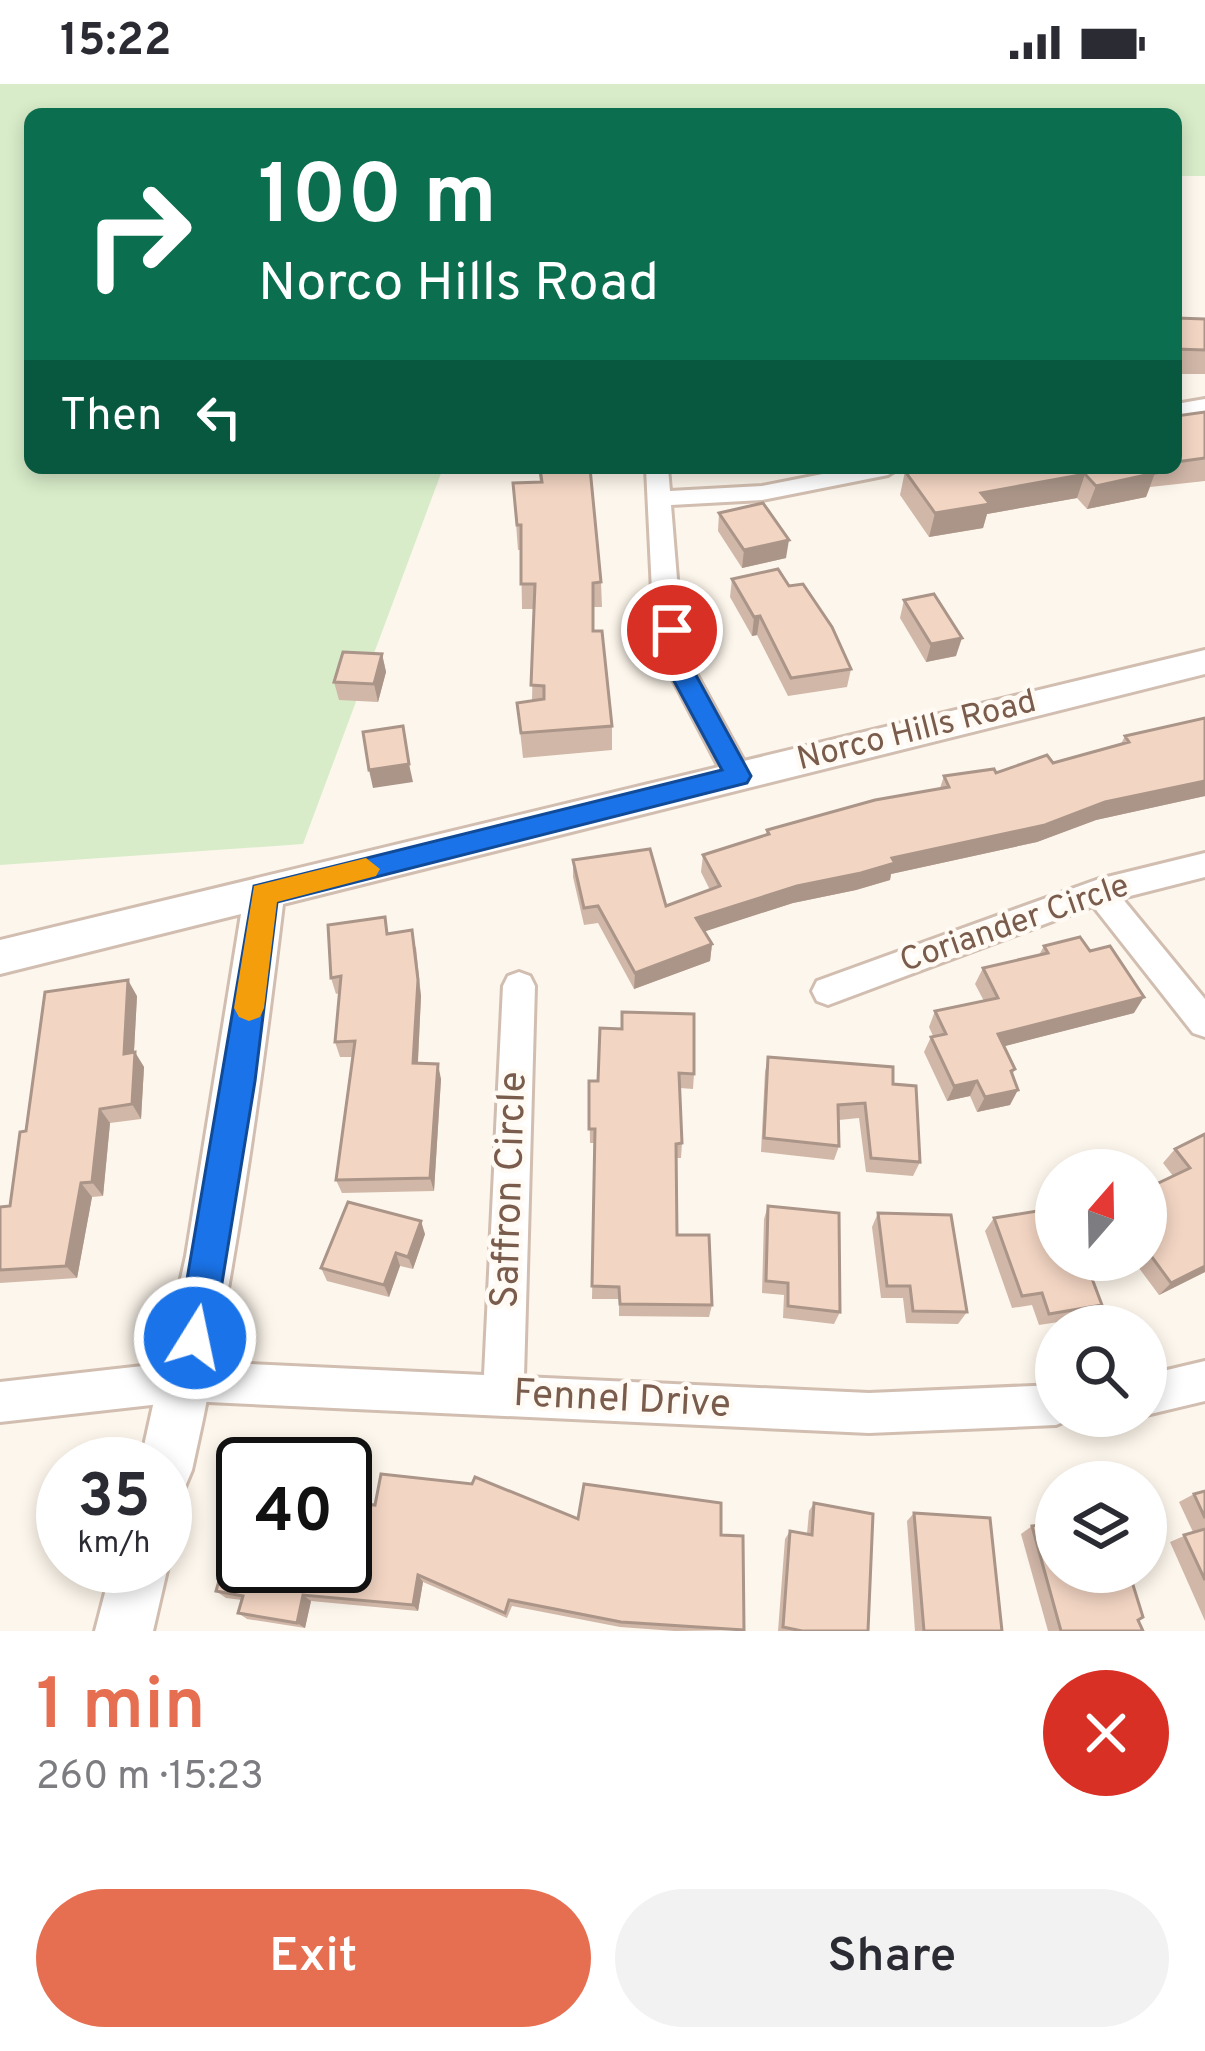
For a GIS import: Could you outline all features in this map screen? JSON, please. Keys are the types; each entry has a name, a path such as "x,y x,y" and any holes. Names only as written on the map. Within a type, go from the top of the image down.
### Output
{"street":[{"path":"657,474 665,591 680,668 738,776"},
{"path":"659,499 762,493 858,474"},
{"name":"Norco Hills Road","path":"0,957 1205,662"},
{"name":"Coriander Circle","path":"828,991 1099,892 1205,865"},
{"path":"1099,892 1205,1023"},
{"path":"174,1437 188,1381 240,1081 264,894"},
{"name":"Saffron Circle","path":"503,1395 519,986"},
{"name":"Fennel Drive","path":"0,1402 188,1381 869,1413 1035,1406"},
{"path":"1167,1390 1205,1381"},
{"path":"124,1631 133,1593"}],"green space":[{"path":"0,84 1205,84 1205,176 1182,176 1182,108 24,108 24,474 441,474 303,844 0,865"}],"building":[{"path":"1182,318 1205,319 1205,350 1182,349"},
{"path":"1205,412 1205,458 1182,461 1182,415"},
{"path":"541,474 591,474 601,582 593,583 593,631 602,631 612,726 521,733 517,703 544,699 544,686 531,685 535,584 521,584 521,525 517,525 513,483 542,482"},
{"path":"907,474 1085,474 981,493 990,504 935,513"},
{"path":"1085,474 1150,474 1096,486"},
{"path":"763,503 789,540 744,550 719,513"},
{"path":"778,569 789,586 803,584 832,627 851,669 791,678 760,616 754,617 732,579"},
{"path":"934,594 962,638 931,644 904,600"},
{"path":"343,652 382,654 374,684 334,682"},
{"path":"1205,718 1205,781 1105,802 1045,825 892,858 895,863 797,886 696,918 712,944 635,973 598,906 584,908 573,860 650,849 666,906 720,886 703,855 769,834 767,830 875,800 949,787 944,776 994,769 996,773 1047,755 1053,763 1129,742 1125,736"},
{"path":"403,726 409,764 369,770 363,732"},
{"path":"385,917 387,934 412,930 418,980 413,1063 438,1064 430,1178 336,1180 355,1041 335,1042 341,976 331,978 328,925"},
{"path":"1080,937 1090,951 1110,946 1144,997 998,1034 1015,1069 1011,1071 1018,1090 985,1097 977,1081 954,1086 931,1037 946,1034 935,1011 998,998 983,968 1048,953 1044,946"},
{"path":"128,980 124,1054 135,1052 132,1104 100,1109 92,1182 81,1183 66,1266 0,1270 0,1207 10,1206 20,1132 26,1131 45,992"},
{"path":"622,1012 694,1014 694,1074 679,1073 682,1143 676,1144 677,1235 709,1235 712,1305 620,1304 619,1287 592,1286 595,1129 589,1129 589,1081 598,1081 600,1028 622,1029"},
{"path":"768,1057 893,1067 893,1084 916,1086 920,1162 871,1158 865,1103 838,1105 839,1146 764,1138"},
{"path":"1205,1134 1205,1266 1171,1283 1167,1278 1167,1179 1190,1168 1175,1149"},
{"path":"348,1202 421,1221 408,1257 396,1253 384,1285 321,1268"},
{"path":"768,1206 839,1213 840,1312 788,1306 788,1283 766,1281"},
{"path":"1035,1211 1035,1281 1093,1281 1102,1305 1046,1305 1042,1293 1022,1296 994,1218"},
{"path":"878,1213 951,1215 967,1312 913,1311 910,1286 887,1286"},
{"path":"381,1474 472,1484 475,1477 578,1519 584,1484 721,1503 721,1535 743,1536 744,1630 621,1622 509,1600 505,1613 418,1575 413,1605 303,1595 297,1623 238,1613 243,1596 227,1593 372,1593 375,1505"},
{"path":"1205,1491 1205,1518 1194,1494"},
{"path":"814,1503 873,1514 868,1631 783,1627 790,1531 812,1535"},
{"path":"914,1513 990,1518 1002,1631 924,1631"},
{"path":"1205,1529 1205,1580 1184,1535"},
{"path":"1051,1593 1136,1593 1143,1631 1061,1631"}],"slow traffic":[{"path":"249,1008 264,894 366,869"}],"route":[{"path":"195,1338 240,1081 264,894 738,776 714,740 680,668 672,630"}]}
